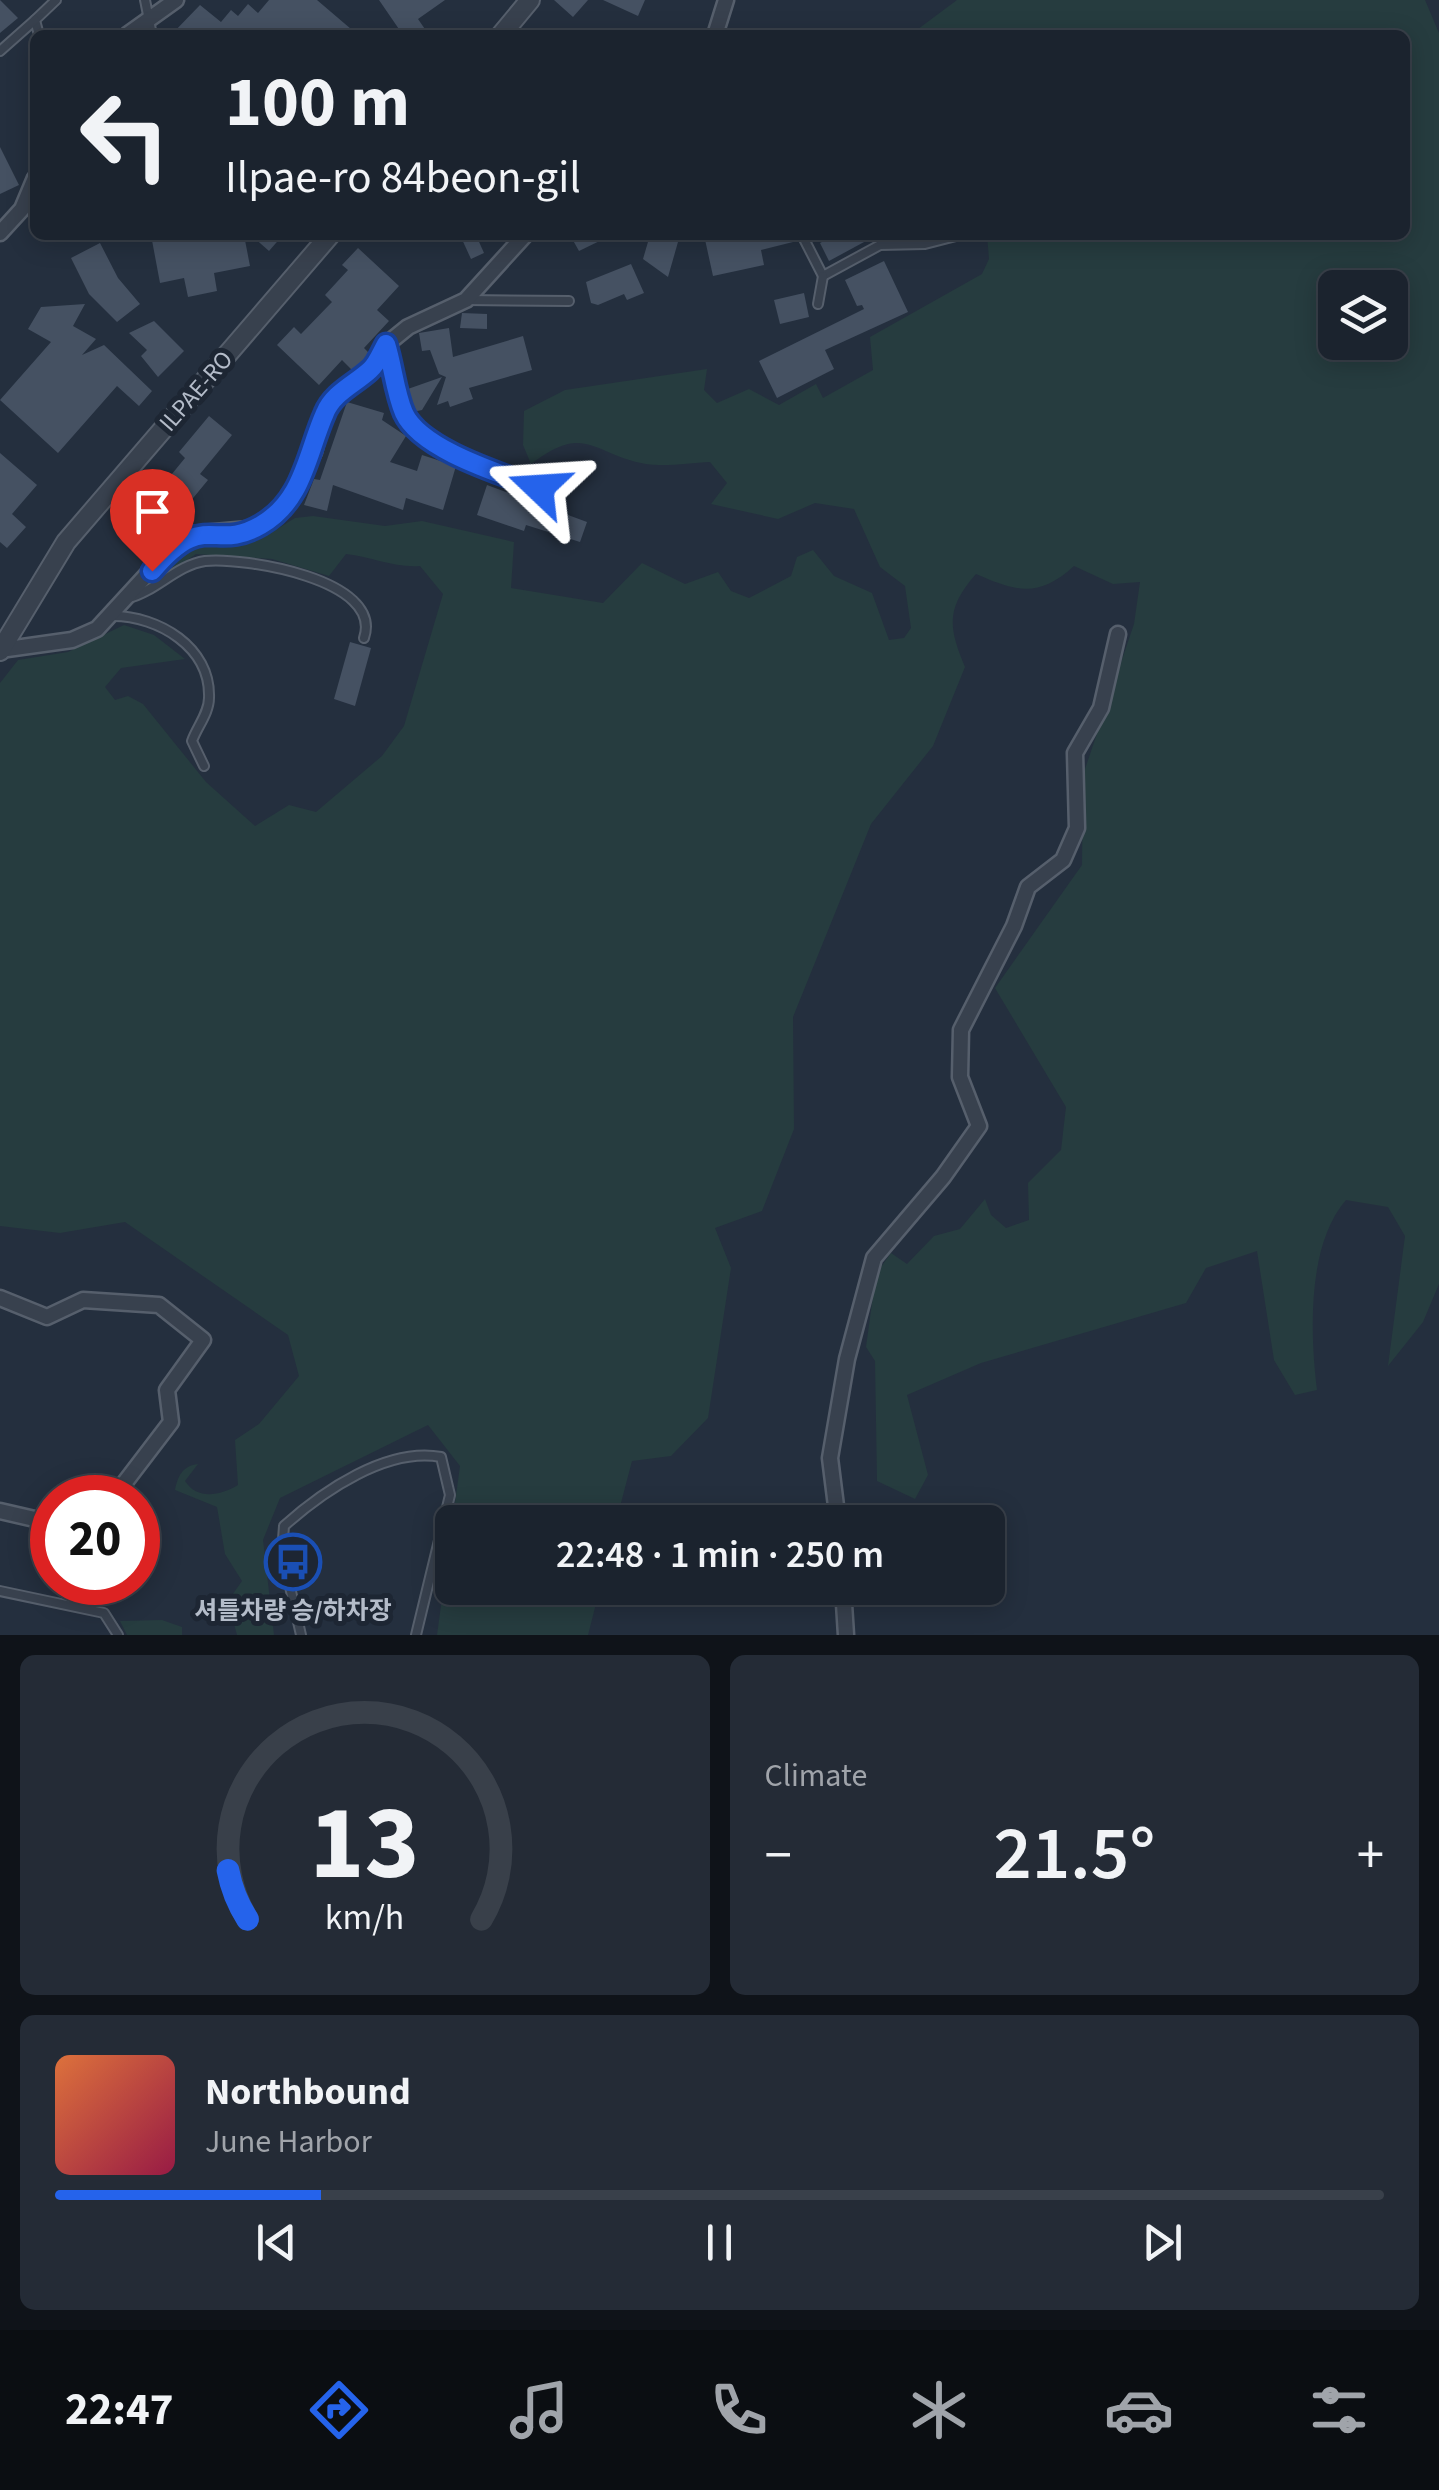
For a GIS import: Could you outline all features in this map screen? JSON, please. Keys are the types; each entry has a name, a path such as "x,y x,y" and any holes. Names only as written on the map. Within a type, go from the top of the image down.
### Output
{"street":[{"path":"150,29 176,0"},
{"path":"504,30 530,0"},
{"path":"717,30 726,0"},
{"path":"0,233 22,209 30,190"},
{"name":"ILPAE-RO","path":"0,650 66,542 326,240"},
{"path":"0,650 72,640 97,630 175,544 192,534 258,528 276,514 296,490 314,452 325,410 372,368 386,344 408,328 466,300 520,240"},
{"path":"836,1505 830,1458 848,1359 874,1258 943,1177 980,1126 960,1076 960,1030 1014,926 1028,887 1064,860 1077,828 1075,753 1101,708 1118,634"},
{"path":"0,1298 47,1317 83,1300 160,1304 203,1340 166,1390 171,1422 131,1475"},
{"path":"0,1511 30,1518"},
{"path":"844,1605 846,1635"}],"lane":[{"path":"0,51 56,0"},
{"path":"145,0 150,29"},
{"path":"35,20 38,30"},
{"path":"805,240 823,276 818,304"},
{"path":"823,276 880,245 952,240"},
{"path":"466,300 569,301"},
{"path":"386,344 404,414 423,436 482,467 539,488"},
{"path":"129,598 146,594 202,561 294,570 351,594 362,609 364,638"},
{"path":"113,616 137,616 162,625 200,662 210,695 192,741 204,766"},
{"path":"301,1635 282,1552 284,1526 313,1500 417,1453 440,1457 450,1495 416,1635"},
{"path":"0,1591 104,1613 118,1635"}],"green space":[{"path":"957,0 1425,0 1439,33 1439,1284 1423,1322 1388,1366 1405,1236 1388,1207 1346,1200 1324,1241 1314,1290 1317,1390 1295,1395 1274,1360 1257,1251 1206,1268 1186,1303 981,1363 907,1395 928,1475 915,1499 877,1481 875,1361 866,1347 876,1274 891,1253 907,1264 934,1236 960,1229 985,1199 991,1215 1006,1228 1029,1220 1028,1183 1061,1150 1066,1107 995,988 1082,865 1083,775 1134,624 1140,582 1113,584 1074,566 1050,583 1027,589 976,574 955,608 953,629 965,667 933,746 871,824 793,1017 794,1129 762,1211 715,1228 731,1268 708,1418 671,1456 632,1461 620,1505 454,1505 460,1466 428,1425 280,1498 263,1540 274,1635 237,1635 228,1601 242,1581 225,1554 217,1507 175,1490 182,1472 198,1464 185,1481 196,1491 217,1493 238,1485 235,1440 259,1424 299,1376 288,1335 125,1222 60,1233 0,1226 0,683 18,660 68,652 124,625 154,635 185,659 121,668 105,687 115,700 128,696 143,704 206,782 255,826 289,805 316,812 382,756 404,726 443,594 420,566 346,554 329,576 272,559 196,554 148,587 179,552 198,542 259,540 295,518 313,516 385,526 422,521 514,542 511,588 603,603 642,563 685,584 718,572 731,591 749,598 791,576 797,557 813,550 834,576 872,593 889,640 904,638 911,628 905,586 880,567 854,509 815,503 778,519 711,504 727,483 710,462 646,464 589,444 565,445 531,464 523,445 524,411 565,390 707,369 704,390 717,403 749,389 779,405 816,384 823,398 873,370 870,337 982,274 989,259 987,240 1410,240 1410,30 917,30"},
{"path":"441,1605 596,1605 588,1635 437,1635"},
{"path":"162,1620 182,1627 182,1635 127,1635 120,1621"}],"building":[{"path":"0,0 18,18 0,33"},
{"path":"269,0 317,0 352,30 176,30 200,5 221,22 231,10 238,16 248,4 258,13"},
{"path":"379,0 445,0 418,19 426,30 400,30"},
{"path":"554,0 588,0 573,17"},
{"path":"603,0 645,0 638,16"},
{"path":"0,147 19,185 0,194"},
{"path":"152,240 245,240 250,266 214,273 217,291 188,297 184,278 160,283"},
{"path":"257,240 279,240 269,251"},
{"path":"462,240 478,240 484,253 471,259"},
{"path":"573,240 602,240 579,251"},
{"path":"649,240 679,240 668,277 643,259"},
{"path":"705,240 797,240 761,250 764,265 713,276"},
{"path":"826,240 868,240 829,261 820,243"},
{"path":"100,243 118,278 140,304 117,322 89,294 71,258"},
{"path":"358,248 399,286 377,310 389,321 364,348 369,353 365,361 352,370 342,360 319,385 277,345 294,327 301,334 332,302 325,295 348,270 342,265"},
{"path":"884,261 908,312 825,350 834,369 777,398 759,361 864,309 857,306 845,280"},
{"path":"631,264 644,293 627,300 624,294 598,305 591,303 586,282"},
{"path":"804,293 809,317 780,324 774,300"},
{"path":"85,304 73,326 96,339 82,355 104,345 152,391 139,406 117,386 58,453 0,400 51,342 28,329 41,307"},
{"path":"462,313 487,314 487,329 460,328"},
{"path":"154,321 184,351 158,377 141,356 147,350 129,333"},
{"path":"449,328 453,357 523,336 532,370 469,388 473,399 450,407 448,401 437,405 446,377 439,374 430,350 422,351 419,333"},
{"path":"442,377 422,410 413,412 405,390"},
{"path":"347,402 384,413 382,420 406,436 390,462 417,471 422,455 456,466 443,510 406,498 403,510 333,485 327,511 304,505 314,479 320,480"},
{"path":"209,416 232,435 200,474 208,480 151,549 127,529 185,458 179,452"},
{"path":"0,453 37,485 12,514 26,527 7,548 0,542"},
{"path":"487,485 587,522 580,542 526,525 524,531 477,515"},
{"path":"350,642 371,648 355,706 334,699"}],"place":[{"name":"셔틀차량 승/하차장","path":"293,1562"}],"route":[{"path":"152,571 175,544 192,534 258,528 276,514 296,490 314,452 325,410 372,368 386,344 404,414 423,436 482,467 539,488"}]}
